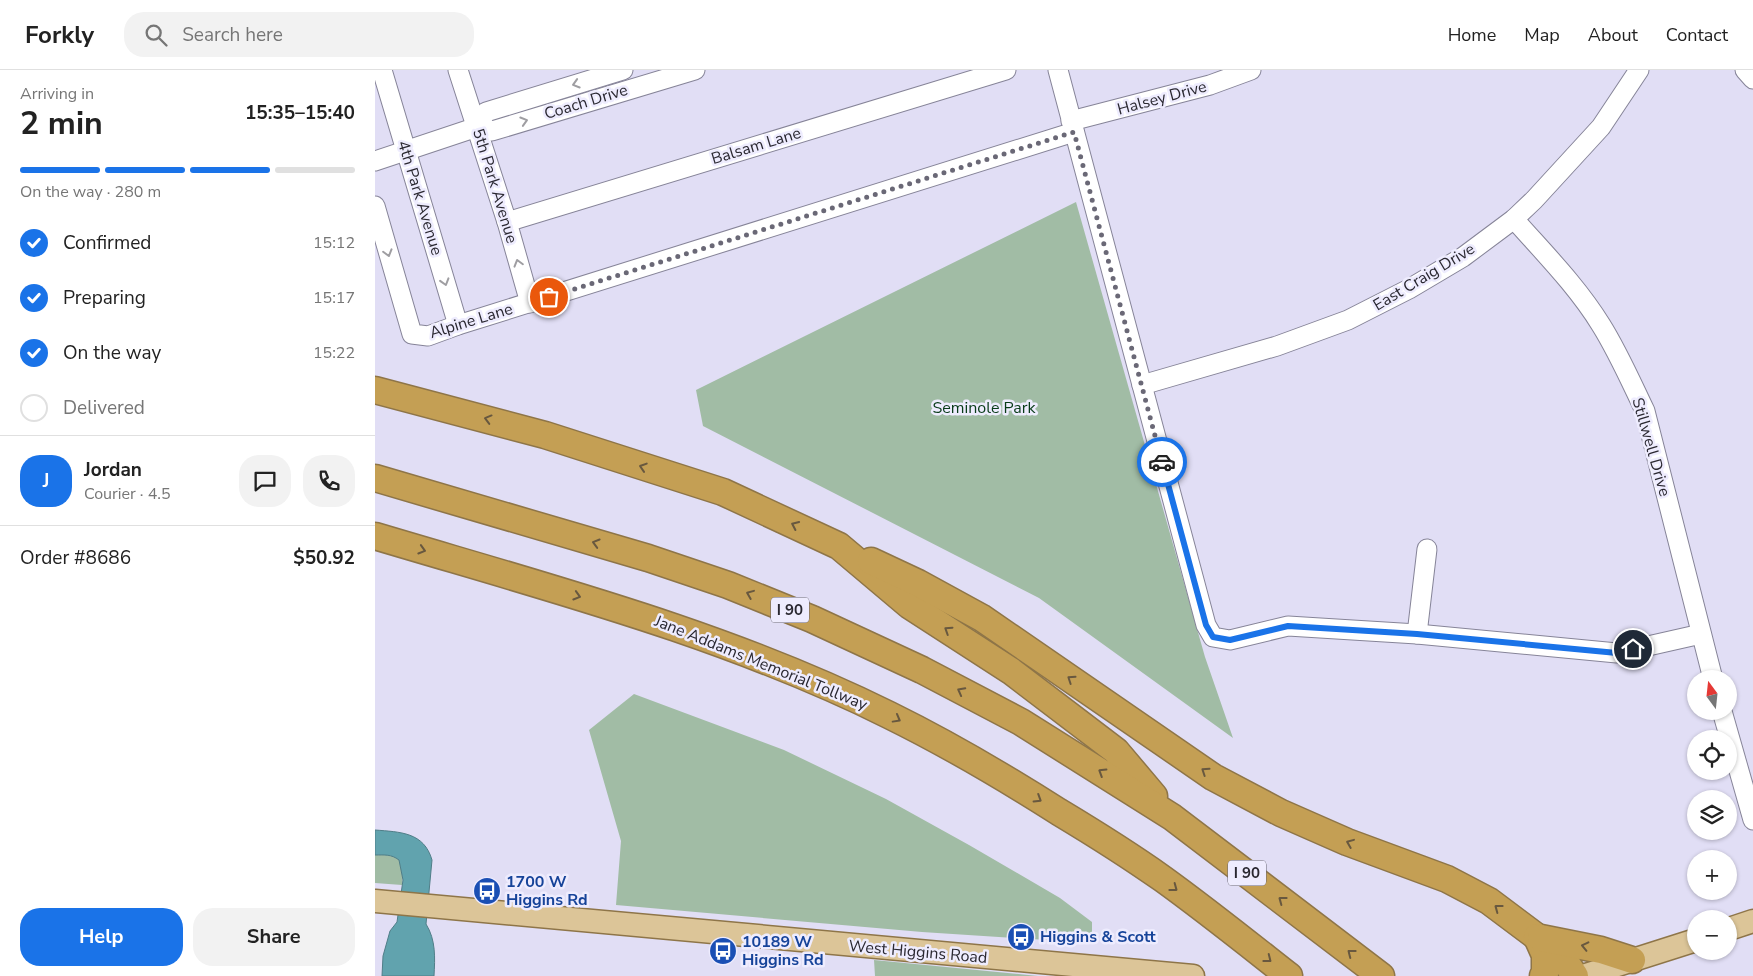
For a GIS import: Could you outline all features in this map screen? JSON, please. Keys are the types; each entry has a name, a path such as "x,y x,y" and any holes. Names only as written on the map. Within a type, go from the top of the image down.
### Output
{"highway":[{"name":"I 90","path":"375,390 545,435 723,492 839,546 909,605 1011,672 1116,751 1172,817"},
{"name":"I 90","path":"375,478 648,558 727,585 812,618 922,670 1021,722 1172,817 1381,976"},
{"name":"Jane Addams Memorial Tollway","path":"375,536 641,615 799,674 881,711 1014,784 1116,847 1219,921 1289,976"},
{"path":"839,546 918,583 982,618 1213,777 1281,813 1347,842 1447,879 1489,901 1554,948 1565,960 1575,976"},
{"path":"1537,937 1601,950 1632,960"},
{"path":"1537,937 1545,955 1545,974 1543,976"}],"main road":[{"name":"West Higgins Road","path":"379,902 1100,973 1193,976"},
{"path":"1737,927 1753,922"},
{"path":"1583,976 1687,943"}],"street":[{"name":"4th Park Avenue","path":"382,70 458,325"},
{"name":"5th Park Avenue","path":"458,70 507,222 530,303"},
{"name":"Coach Drive","path":"477,127 486,112 623,70"},
{"name":"Coach Drive","path":"375,161 477,127 492,130 695,70"},
{"name":"Balsam Lane","path":"507,222 1006,70"},
{"path":"1058,70 1206,625 1213,637 1230,640 1288,626 1417,634 1617,653 1701,634"},
{"name":"Halsey Drive","path":"1073,127 1210,85 1251,70"},
{"name":"East Craig Drive","path":"1142,385 1277,346 1348,320 1409,289 1463,257 1514,219 1534,200 1601,128 1639,70"},
{"path":"1745,70 1753,79"},
{"name":"Alpine Lane","path":"375,206 412,334 428,336 1073,127"},
{"name":"Stillwell Drive","path":"1514,219 1570,282 1602,326 1645,411 1711,670"},
{"path":"1417,634 1427,549"},
{"path":"1725,720 1753,820"}],"green space":[{"name":"Seminole Park","path":"1076,202 1205,657 1233,738 1039,598 703,426 696,390"},
{"path":"634,694 784,750 886,799 1060,898 1092,922 1092,943 922,932 616,905 621,841 589,730"},
{"path":"386,854 400,860 403,874 402,885 375,883 375,855"},
{"path":"874,960 1038,976 875,976"}],"shaded area":[{"path":"375,830 410,835 423,844 432,860 426,924 432,936 435,956 434,976 382,976 383,956 390,931 397,922 403,880 399,860 391,856 375,855"}],"way so far":[{"path":"549,297 1074,132 1162,462"}],"place":[{"name":"1700 W Higgins Rd","path":"487,891"},
{"name":"Higgins & Scott","path":"1021,937"},
{"name":"10189 W Higgins Rd","path":"723,951"}],"route":[{"path":"1162,462 1206,625 1213,637 1230,640 1288,626 1417,634 1617,653 1633,649"}]}
